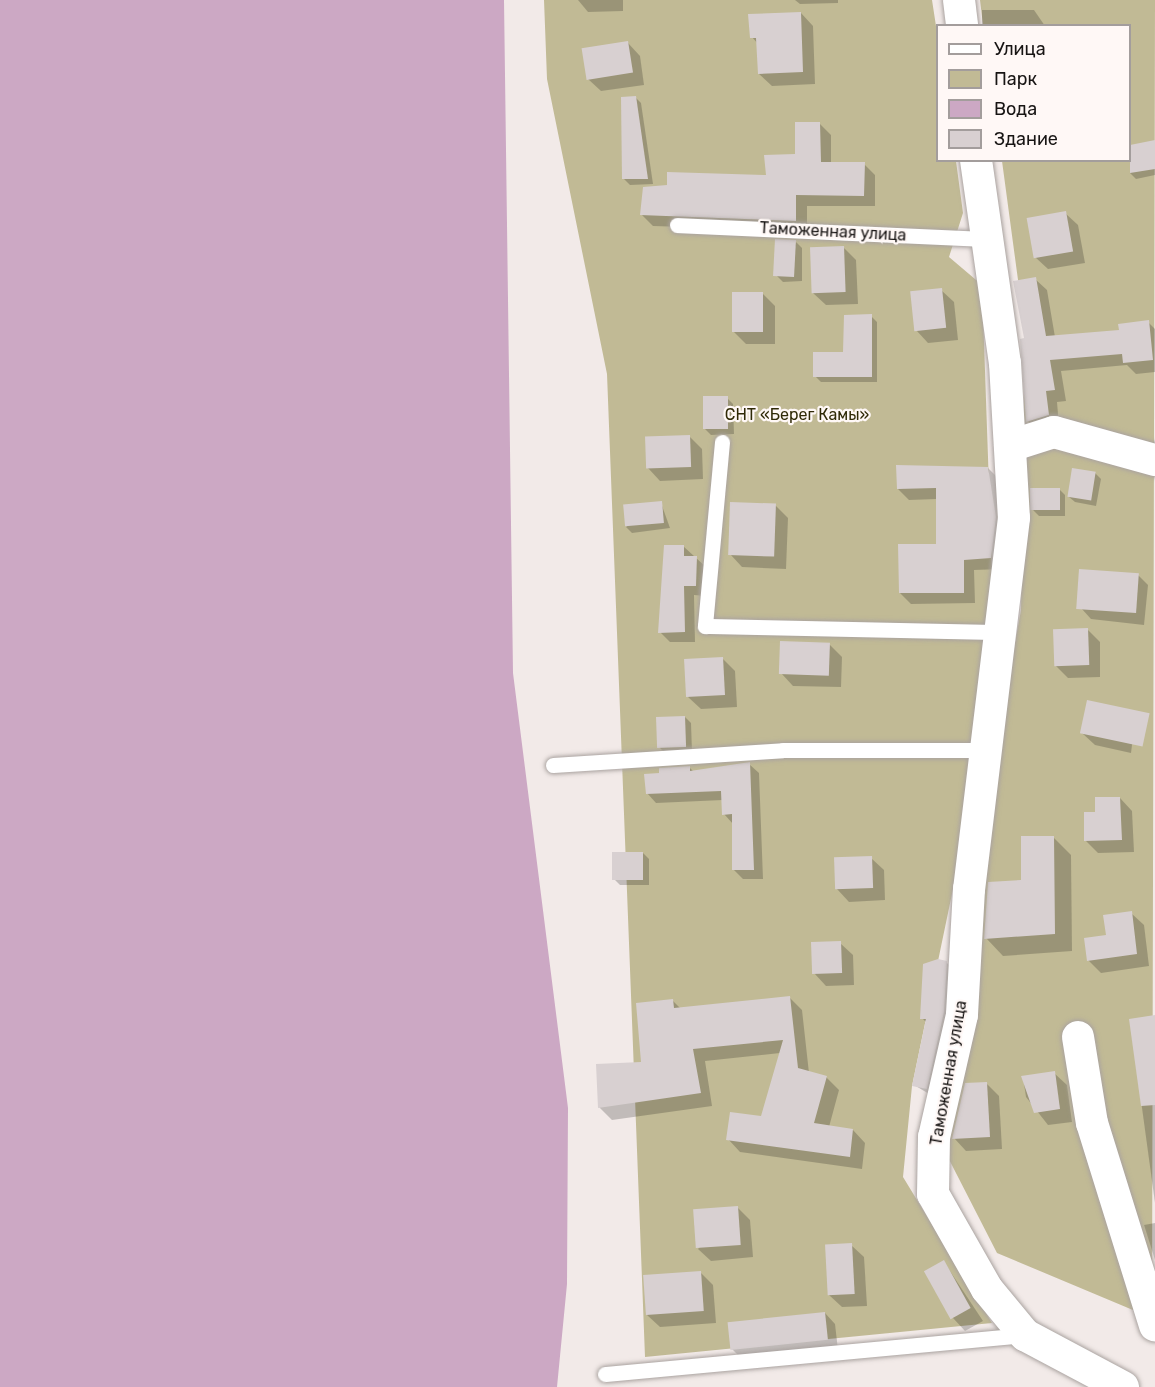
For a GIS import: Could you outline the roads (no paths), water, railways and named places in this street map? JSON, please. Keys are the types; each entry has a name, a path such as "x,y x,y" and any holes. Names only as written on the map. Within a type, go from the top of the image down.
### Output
{"street":[{"path":"959,0 962,24"},
{"name":"Таможенная улица","path":"976,162 989,239 1010,446 1014,518 969,889 962,1015 934,1137 933,1194 987,1289 1025,1335 1123,1387"},
{"path":"1010,446 1054,432 1155,460"},
{"path":"1078,1036 1092,1123 1154,1321"}],"lane":[{"name":"Таможенная улица","path":"677,225 989,239"},
{"path":"722,442 705,626 999,632"},
{"path":"553,765 783,750 987,750"},
{"path":"605,1374 1025,1335"}],"water":[{"path":"0,0 504,0 513,673 568,1108 567,1284 557,1387 0,1387"}],"park label":[{"name":"СНТ «Берег Камы»","path":"797,415"}]}
